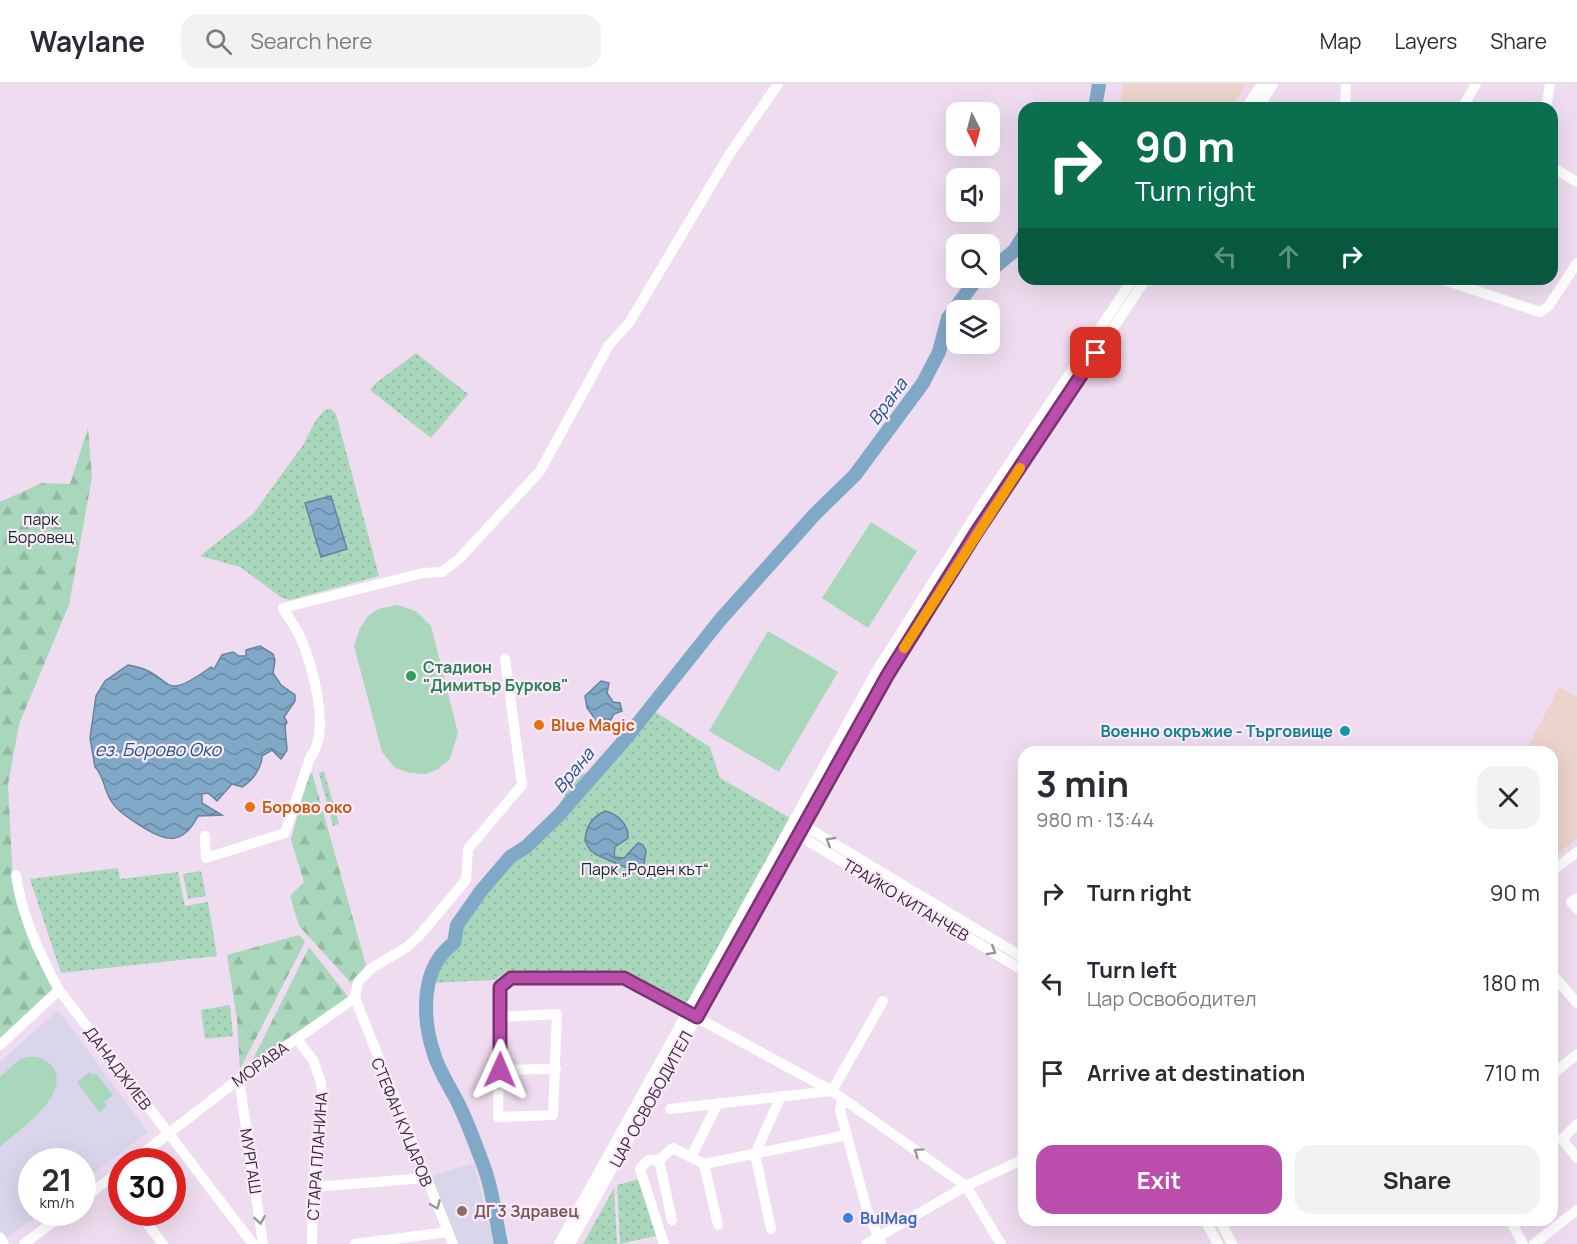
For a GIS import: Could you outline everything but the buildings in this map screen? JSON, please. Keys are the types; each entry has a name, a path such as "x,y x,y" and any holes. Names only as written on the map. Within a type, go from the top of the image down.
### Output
{"street":[{"path":"205,836 206,858 285,833 304,775 316,751 321,718 316,691 299,635 283,608 423,573 442,572 486,532 540,471 609,345 629,323 729,155 778,84"},
{"path":"1250,102 1262,84"},
{"path":"1262,102 1273,84"},
{"path":"1345,102 1346,84"},
{"path":"1466,102 1476,84"},
{"path":"1547,102 1550,84"},
{"path":"1558,171 1577,182"},
{"path":"1459,285 1540,312 1548,307 1577,263"},
{"name":"ЦАР ОСВОБОДИТЕЛ","path":"570,1244 876,672 962,536 1129,285"},
{"name":"ЦАР ОСВОБОДИТЕЛ","path":"795,827 970,543 1142,285"},
{"path":"354,998 358,982 369,970 407,947 419,936 466,880 468,849 522,785 505,659"},
{"name":"ТРАЙКО КИТАНЧЕВ","path":"795,827 1018,955"},
{"name":"ТРАЙКО КИТАНЧЕВ","path":"795,827 1018,967"},
{"path":"1558,866 1577,852"},
{"name":"ДАНАДЖИЕВ","path":"16,875 22,909 39,953 59,990 253,1244"},
{"path":"1577,898 1571,902 1577,909"},
{"path":"501,1017 557,1014 556,1069 553,1115 498,1117 500,987 504,982 520,976 624,978 832,1091 966,1186 1001,1244"},
{"path":"1558,981 1576,1001"},
{"path":"0,1045 59,990"},
{"name":"МОРАВА","path":"150,1148 239,1079 354,998"},
{"name":"СТЕФАН КУЦАРОВ","path":"354,998 424,1178 453,1244"},
{"path":"832,1091 883,1001"},
{"name":"ЦАР ОСВОБОДИТЕЛ","path":"559,1244 693,1014"},
{"name":"СТАРА ПЛАНИНА","path":"297,1038 313,1060 321,1082 323,1102 313,1187 312,1244"},
{"path":"1558,1070 1577,1054"},
{"path":"500,1070 556,1069"},
{"name":"МУРГАШ","path":"239,1079 263,1244"},
{"path":"670,1109 832,1091"},
{"path":"771,1230 755,1154 781,1096"},
{"path":"842,1099 840,1110 879,1241"},
{"path":"691,1156 718,1103"},
{"path":"1577,1124 1562,1138 1577,1158"},
{"path":"664,1244 640,1169 648,1160 658,1160 674,1148 704,1164 847,1135"},
{"path":"658,1160 672,1220"},
{"path":"866,1244 879,1241 966,1186 1018,1162"},
{"path":"704,1164 718,1225"},
{"path":"313,1187 424,1178"},
{"path":"1558,1225 1577,1210"},
{"path":"24,1244 48,1226"},
{"path":"149,1226 163,1244"},
{"path":"1208,1226 1218,1244"},
{"path":"1223,1226 1232,1244"},
{"path":"1513,1226 1523,1244"},
{"path":"1536,1243 1557,1226"},
{"path":"355,1244 448,1232"},
{"path":"0,1238 4,1244"}],"shaded area":[{"path":"1123,84 1246,84 1235,102 1121,102"},
{"path":"1559,687 1577,697 1577,838 1558,854 1558,746 1529,746"},
{"path":"58,1010 148,1132 127,1148 108,1148 108,1162 96,1171 96,1148 18,1148 18,1226 23,1226 7,1238 0,1229 0,1062"},
{"name":"ДГ 3 Здравец","path":"474,1163 494,1244 453,1244 425,1178"}],"green space":[{"path":"416,353 468,394 431,438 370,390"},
{"path":"330,408 336,414 379,576 290,600 282,598 240,567 200,556 253,514 303,445 316,420"},
{"name":"парк Боровец","path":"88,428 92,477 69,605 19,724 8,785 13,880 55,987 0,1038 0,502 42,483 70,484"},
{"path":"871,522 917,551 868,628 822,598"},
{"path":"397,605 416,611 431,626 458,733 450,759 438,769 426,774 410,773 395,768 382,752 354,646 360,628 368,616 378,609"},
{"path":"768,631 838,672 779,772 709,731"},
{"name":"Парк „Роден кът“","path":"651,709 710,747 720,778 790,818 687,1009 626,972 507,971 495,980 429,983 468,909 485,885 513,858 541,838 568,789 581,775 597,768"},
{"path":"324,771 339,824 333,826 319,773"},
{"path":"312,772 366,965 351,983 299,926 290,896 304,882 291,840 308,775"},
{"path":"118,868 120,879 178,872 185,906 208,902 217,956 61,973 30,879"},
{"path":"201,871 206,896 188,899 183,874"},
{"path":"299,935 305,942 240,1069 237,1020 227,955"},
{"path":"309,947 349,998 251,1063"},
{"path":"230,1005 233,1036 205,1039 201,1010"},
{"path":"41,1058 52,1066 57,1077 55,1088 41,1111 0,1147 0,1077 20,1059"},
{"path":"90,1072 93,1075 96,1073 113,1095 104,1102 107,1106 99,1112 77,1082"},
{"path":"640,1179 659,1235 620,1244 617,1185"},
{"path":"614,1188 617,1244 583,1244"}],"water":[{"path":"331,496 347,549 321,557 305,503"},
{"name":"ез. Борово Око","path":"260,646 273,654 275,660 273,673 281,685 295,695 295,701 284,717 287,722 285,726 287,750 281,759 272,750 262,756 256,774 249,781 242,787 232,784 217,801 208,793 202,794 202,803 222,815 198,816 192,826 178,837 163,837 156,834 122,813 110,799 95,767 90,738 96,696 105,681 128,665 144,669 167,684 181,685 211,667 214,669 222,655 233,652 239,656 246,656 246,650"},
{"path":"601,681 609,683 607,693 613,702 620,703 622,711 614,714 609,723 602,727 592,723 593,716 587,708 585,696"},
{"path":"605,811 622,821 628,833 628,838 615,847 614,857 624,858 638,843 643,845 646,851 644,864 637,869 629,869 597,855 590,850 585,841 590,823"}],"waterway":[{"name":"Врана","path":"1096,102 1099,84"},
{"name":"Врана","path":"1000,263 1018,245"},
{"name":"Врана","path":"501,1244 485,1169 458,1103 439,1067 430,1040 426,1009 430,979 435,965 454,943 457,925 481,891 510,857 526,847 559,815 627,737 720,620 815,514 855,475 923,383 939,352 948,318 970,288"}],"slow traffic":[{"path":"904,648 1020,468"}],"place":[{"name":"Стадион \"Димитър Бурков\"","path":"411,676"},
{"name":"Blue Magic","path":"539,725"},
{"name":"Военно окръжие - Търговище","path":"1345,731"},
{"name":"Борово око","path":"250,807"},
{"name":"ДГ 3 Здравец","path":"462,1211"},
{"name":"BulMag","path":"848,1218"}],"route":[{"path":"500,1070 500,987 511,978 520,976 624,978 697,1017 887,676 976,533 1096,353"}]}
